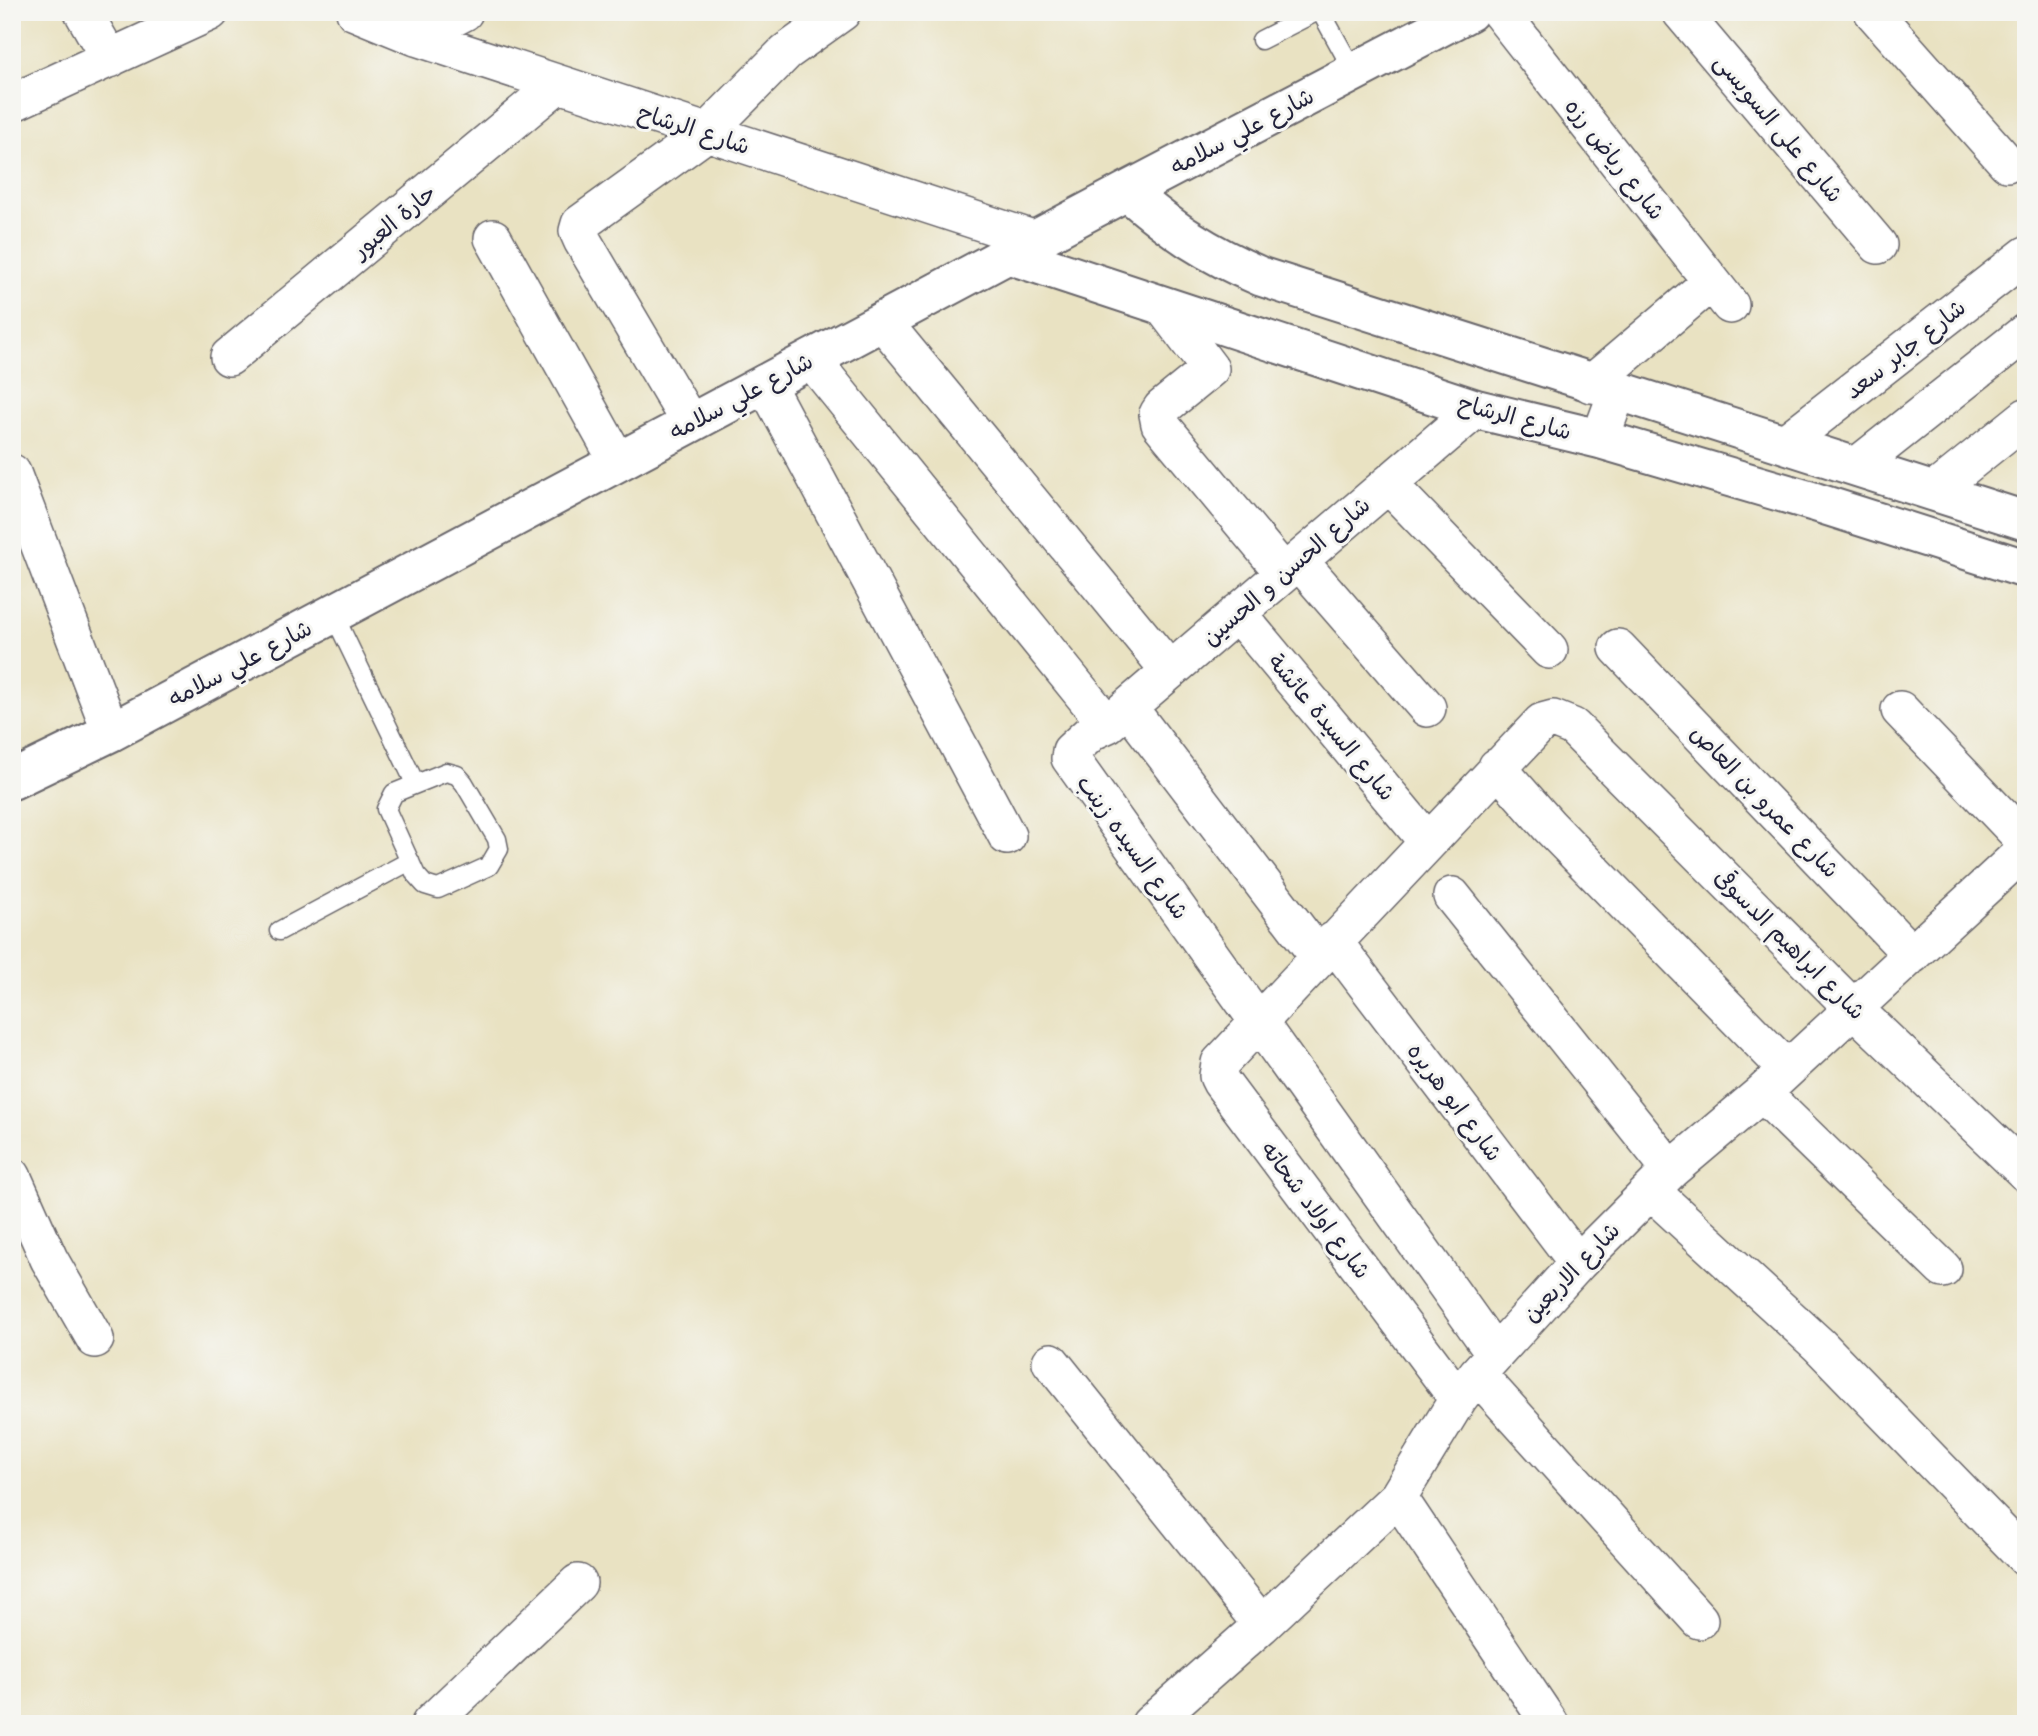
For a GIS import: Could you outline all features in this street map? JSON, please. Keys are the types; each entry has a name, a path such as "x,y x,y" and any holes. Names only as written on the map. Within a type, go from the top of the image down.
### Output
{"street":[{"path":"83,12 110,58"},
{"path":"12,103 210,12"},
{"name":"شارع الرشاح","path":"355,12 416,37 705,133 1021,247 1164,308 1476,409 1600,439 1815,502 2026,569"},
{"path":"416,37 464,12"},
{"path":"690,423 578,232 580,224 705,133 786,52 842,12"},
{"name":"شارع علي سلامه","path":"12,780 111,732 1021,247 1469,12"},
{"name":"شارع رياض رزه","path":"1500,12 1721,293 1604,389"},
{"name":"شارع على السويسى","path":"1681,12 1878,244"},
{"path":"1872,12 2007,163"},
{"name":"حارة العبور","path":"229,357 558,84"},
{"path":"1127,191 1165,225 1209,254 1262,277 1604,389 1858,465 2026,521"},
{"path":"493,238 618,461"},
{"name":"شارع جابر سعد","path":"1785,443 2026,255"},
{"path":"1164,308 1210,369 1162,408 1158,414 1160,424 1291,567 1427,708"},
{"path":"882,321 1170,671"},
{"path":"1858,465 2026,332"},
{"path":"811,359 1098,713 1095,730"},
{"path":"765,383 1007,836"},
{"path":"1600,439 1604,389"},
{"name":"شارع الحسن و الحسين","path":"1095,730 1108,724 1476,409"},
{"path":"1934,491 2026,417"},
{"path":"12,473 111,732"},
{"path":"1388,484 1549,650"},
{"name":"شارع السيدة عائشة","path":"1237,613 1427,841"},
{"name":"شارع عمرو بن العاص","path":"1618,648 1912,955"},
{"name":"شارع ابو هريره","path":"1128,707 1578,1263"},
{"path":"1900,710 2022,859"},
{"name":"شارع اولاد شحاته","path":"1476,1375 1218,1076 1220,1063 1497,766 1542,722 1553,719"},
{"name":"شارع ابراهيم الدسوقى","path":"1553,719 1573,727 1852,1007 2026,1173"},
{"name":"شارع السيده زينب","path":"1095,730 1071,751 1070,758 1259,1022 1476,1375"},
{"path":"1497,766 1943,1269"},
{"name":"شارع الاربعين","path":"1150,1724 1262,1625 1398,1497 1476,1375 1578,1263 1661,1180 1774,1081 1852,1007 2022,859"},
{"path":"1452,896 1661,1180 2026,1558"},
{"path":"12,1176 49,1259 95,1339"},
{"path":"1051,1362 1262,1625"},
{"path":"1476,1375 1699,1620"},
{"path":"1398,1497 1550,1724"},
{"path":"430,1724 578,1583"}],"lane":[{"path":"1261,40 1319,12 1354,72"},
{"path":"333,613 415,783"},
{"path":"446,772 457,775 497,839 499,849 489,866 438,889 425,885 410,861 386,809 394,793 415,783 446,772"},
{"path":"279,931 410,861"}]}
